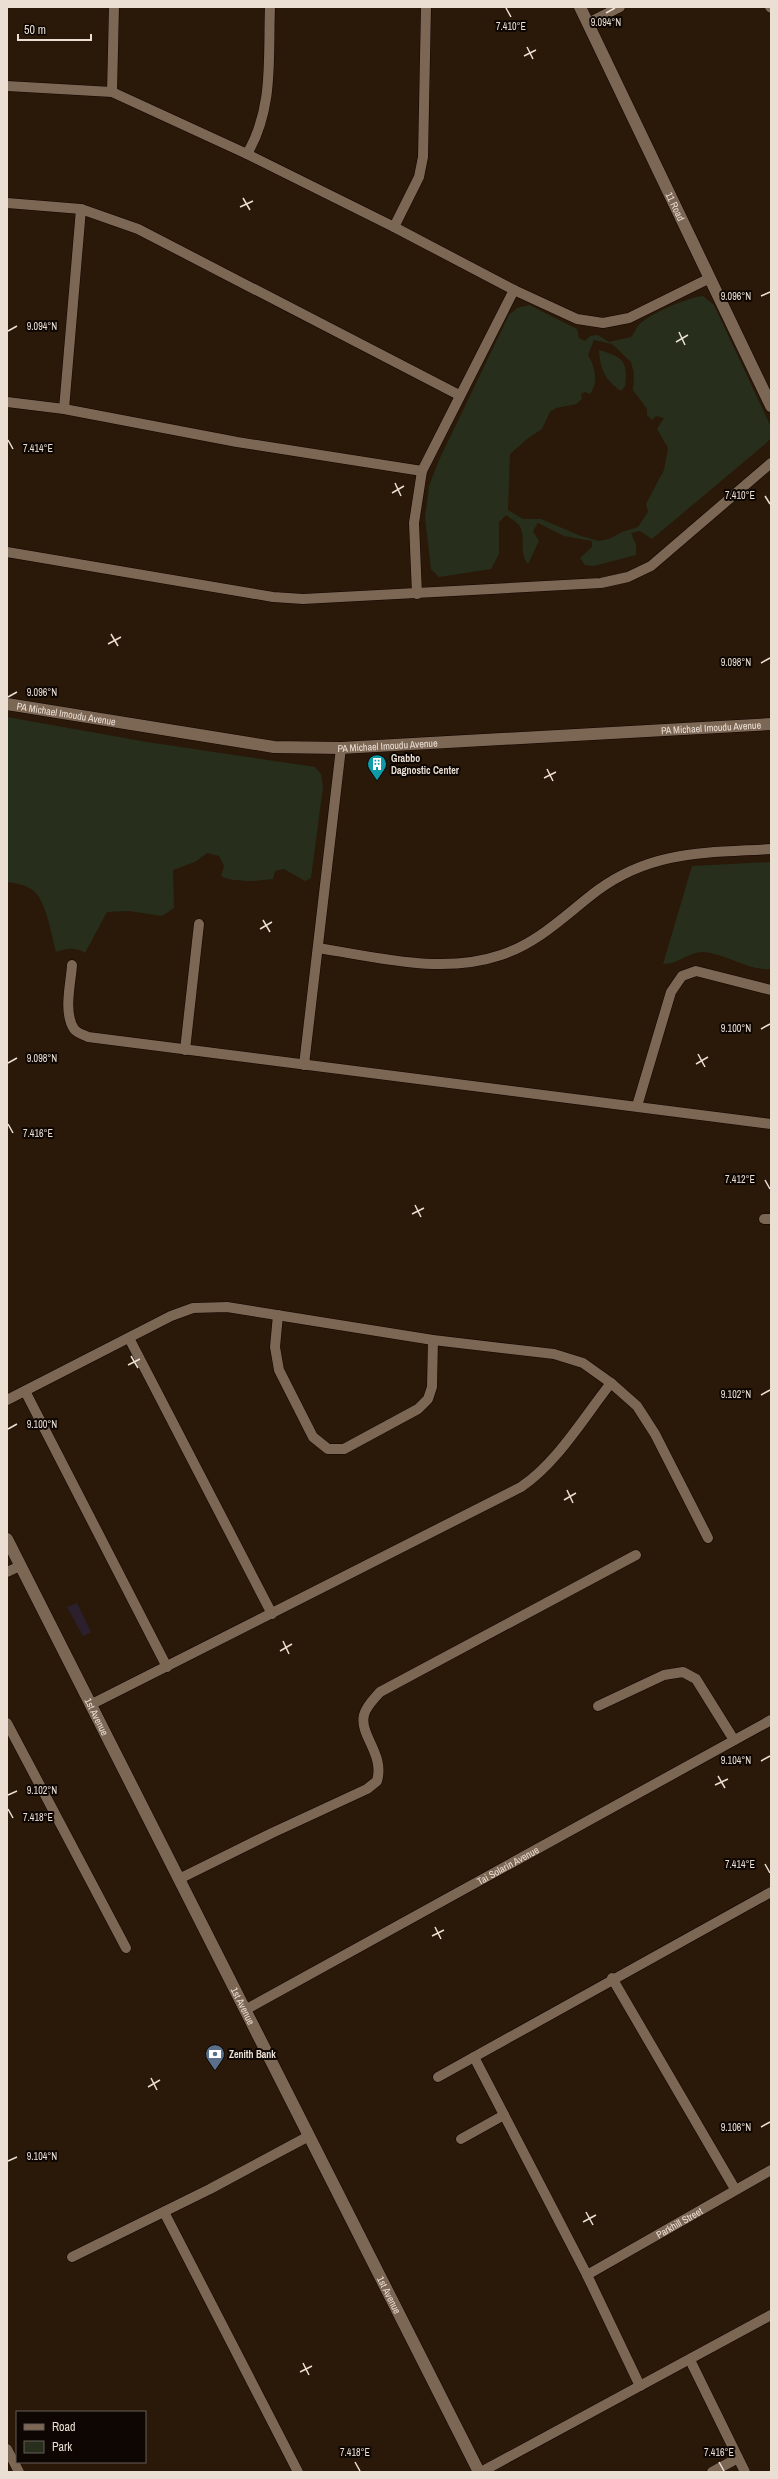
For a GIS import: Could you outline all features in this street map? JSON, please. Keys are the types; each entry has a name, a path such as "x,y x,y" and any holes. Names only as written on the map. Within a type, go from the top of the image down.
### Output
{"street":[{"path":"112,92 114,7"},
{"path":"247,154 259,132 267,105 270,7"},
{"path":"394,226 419,177 423,157 426,7"},
{"name":"11 Road","path":"580,7 771,406"},
{"path":"588,23 620,7"},
{"path":"7,86 112,92 247,154 394,226 514,290 577,319 603,323 629,318 710,278"},
{"path":"7,203 80,208 138,229 459,395"},
{"path":"64,410 80,208"},
{"path":"417,594 414,523 422,472 459,395 514,290"},
{"path":"7,402 64,410 237,442 422,472"},
{"path":"7,552 274,597 303,599 601,583 628,577 651,566 771,463"},
{"name":"PA Michael Imoudu Avenue","path":"7,704 274,747 341,748 771,724"},
{"path":"304,1065 341,748"},
{"path":"318,948 429,964 467,963 501,955 535,941 598,890 626,873 654,860 684,854 771,849"},
{"path":"184,1050 199,924"},
{"path":"72,965 69,1000 70,1019 75,1030 88,1037 771,1124"},
{"path":"637,1106 671,992 682,976 696,971 771,990"},
{"path":"7,1400 171,1316 193,1308 227,1307 433,1340 554,1354 583,1363 611,1382 637,1406 655,1434 708,1538"},
{"path":"278,1315 275,1347 279,1370 313,1437 328,1449 344,1449 418,1409 428,1399 432,1387 433,1340"},
{"path":"129,1338 272,1614"},
{"path":"90,1705 272,1614 535,1477 611,1382"},
{"path":"25,1391 167,1667"},
{"name":"1st Avenue","path":"7,1539 178,1880 480,2472"},
{"path":"178,1880 272,1833 367,1790 377,1781 380,1764 364,1723 368,1708 380,1692 636,1554"},
{"path":"7,1572 20,1566"},
{"path":"598,1706 664,1675 684,1672 696,1679 734,1740"},
{"name":"Tai Solarin Avenue","path":"245,2010 771,1720"},
{"path":"7,1723 126,1948"},
{"path":"438,2077 612,1978 771,1892"},
{"path":"612,1978 736,2189"},
{"path":"474,2057 587,2275 640,2386"},
{"path":"461,2139 504,2116"},
{"path":"72,2257 164,2212 309,2136"},
{"name":"Parkhill Street","path":"587,2275 771,2170"},
{"path":"164,2212 298,2472"},
{"path":"480,2472 771,2315"},
{"path":"690,2360 745,2472"},
{"path":"7,2449 19,2472"},
{"path":"712,2472 738,2458"}],"shaded area":[{"path":"77,1603 91,1632 83,1636 67,1607"}],"green space":[{"path":"703,296 714,305 771,427 771,438 652,539 640,531 631,533 636,544 636,555 594,566 585,565 580,558 592,547 592,541 564,536 538,523 533,531 539,541 528,564 525,560 522,535 519,525 506,515 499,522 499,554 491,569 439,577 431,569 425,517 429,486 439,460 509,315 517,308 529,305 577,329 579,338 585,341 590,336 598,335 609,342 631,337 637,327 649,317 668,307","holes":["594,340 612,344 631,362 634,373 633,390 647,409 647,415 652,420 656,416 664,418 657,429 668,448 664,470 646,504 648,512 638,527 622,532 609,539 599,541 581,536 541,519 523,519 508,510 510,454 527,439 542,429 550,412 556,408 576,404 582,399 581,394 585,392 590,394 593,389 595,374 593,364 588,355"]},
{"path":"599,350 614,355 622,361 626,371 626,378 625,386 621,391 611,383 604,374"},
{"path":"7,717 147,742 315,767 321,774 323,787 311,878 305,881 284,869 275,871 273,879 253,881 232,880 221,876 224,866 219,856 207,853 195,862 173,870 174,908 162,916 129,911 107,912 85,953 71,949 56,952 48,920 38,896 28,887 7,882"},
{"path":"771,862 771,969 762,969 746,965 713,953 704,952 699,952 668,964 663,964 692,866"}],"place":[{"name":"Grabbo Dagnostic Center","path":"377,781"},
{"name":"Zenith Bank","path":"215,2071"}]}
